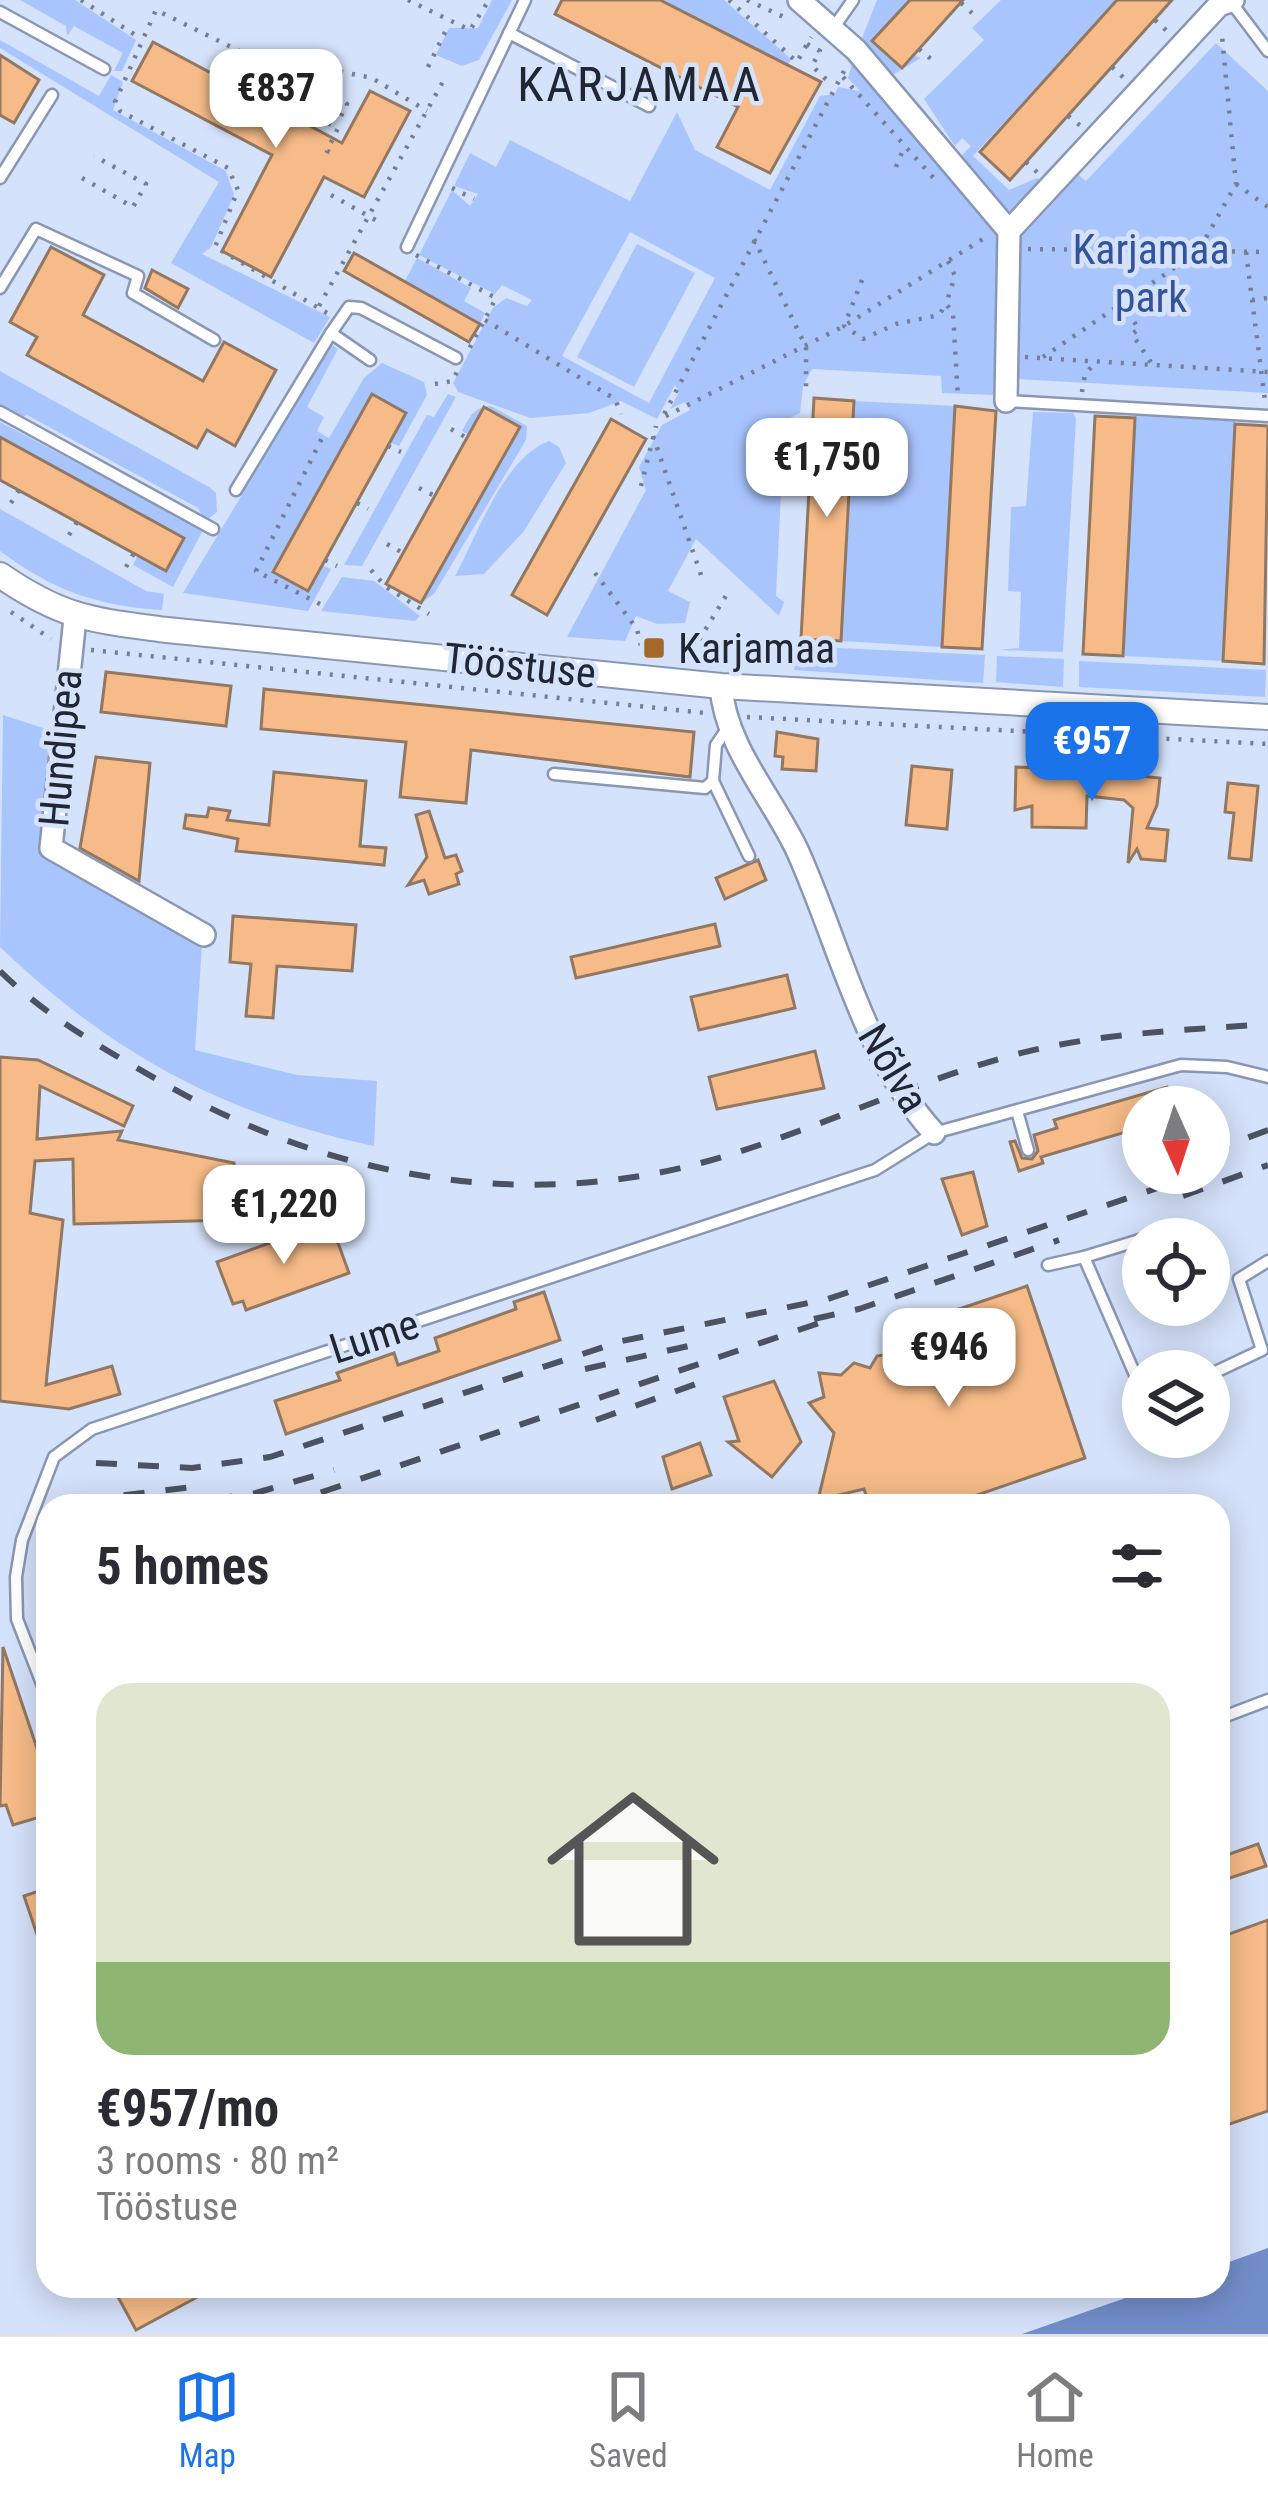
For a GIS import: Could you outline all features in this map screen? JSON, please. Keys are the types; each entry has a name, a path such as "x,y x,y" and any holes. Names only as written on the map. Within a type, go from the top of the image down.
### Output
{"street":[{"path":"800,0 825,29 856,50 1009,240 1006,401"},
{"path":"1009,240 1224,2"},
{"name":"Tööstuse","path":"0,575 46,607 75,618 721,686 1268,717"},
{"name":"Hundipea","path":"75,618 51,848 203,935"},
{"name":"Nõlva","path":"721,686 729,726 797,851 853,996 899,1094 934,1133"}],"lane":[{"path":"407,247 525,0"},
{"path":"825,29 853,0"},
{"path":"1224,2 1268,51"},
{"path":"0,12 104,69"},
{"path":"508,33 649,106"},
{"path":"0,178 52,95"},
{"path":"0,288 36,229 138,276 133,293 214,340"},
{"path":"236,490 350,307 361,308 456,358"},
{"path":"334,327 370,360"},
{"path":"1006,401 1268,416"},
{"path":"0,412 213,529"},
{"path":"729,726 716,745 713,781 749,856"},
{"path":"554,773 704,788 713,781"},
{"name":"Nõlva","path":"934,1133 1181,1065 1227,1066 1268,1077"},
{"path":"1017,1111 1028,1150"},
{"name":"Lume","path":"40,1494 54,1457 92,1429 875,1170 934,1133"},
{"path":"1048,1264 1122,1246"},
{"path":"1084,1257 1124,1350"},
{"path":"1268,1261 1239,1279 1268,1366"},
{"path":"1230,1366 1262,1350"},
{"name":"Lume","path":"36,1504 22,1540 16,1577 17,1619 36,1668"},
{"path":"1230,1715 1268,1700"}],"path":[{"path":"81,0 140,38"},
{"path":"409,0 470,31 489,0"},
{"path":"729,0 795,65 806,45 820,51 812,66 833,87"},
{"path":"747,0 825,29"},
{"path":"961,2 972,13"},
{"path":"1043,357 1198,252 1236,184 1224,2"},
{"path":"334,327 319,306 215,247 238,190 228,168 120,111 115,102 156,10 247,50 347,104 340,118 317,106 312,115 338,128 327,151 336,155"},
{"path":"428,67 449,23"},
{"path":"856,50 662,418 844,326 990,235 980,224"},
{"path":"919,50 931,58"},
{"path":"294,79 313,66 372,79 427,111"},
{"path":"841,75 903,150 950,194"},
{"path":"319,306 446,76"},
{"path":"896,167 903,150"},
{"path":"82,178 133,207 146,184 94,156"},
{"path":"439,181 474,199"},
{"path":"1236,184 1268,207"},
{"path":"331,195 381,223"},
{"path":"754,239 806,347 806,388"},
{"path":"1009,240 1268,253"},
{"path":"407,247 496,298"},
{"path":"1246,252 1268,416"},
{"path":"844,326 863,339 896,324 939,315 955,276 948,261"},
{"path":"844,326 862,280"},
{"path":"1252,299 1268,298"},
{"path":"1121,302 1139,329 1132,334 1152,364"},
{"path":"946,304 953,313 958,398"},
{"path":"484,319 615,399 621,413"},
{"path":"784,326 794,320"},
{"path":"1008,357 1264,372"},
{"path":"1083,406 1085,374 1097,361"},
{"path":"728,371 734,384"},
{"path":"641,486 656,426"},
{"path":"451,429 467,438"},
{"path":"320,604 256,571 325,434"},
{"path":"653,436 701,575"},
{"path":"388,446 401,452"},
{"path":"419,488 435,496"},
{"path":"11,503 19,490"},
{"path":"357,503 368,509"},
{"path":"69,536 77,522"},
{"path":"387,544 403,553"},
{"path":"126,567 134,553"},
{"path":"325,560 337,566"},
{"path":"371,570 386,587 429,614"},
{"path":"595,573 637,628 641,646"},
{"path":"693,650 727,594"}],"green space":[{"path":"20,0 75,0 136,40 122,71 114,71 123,53 74,26 67,36 66,26"},
{"path":"492,0 512,0 479,60 462,66 436,55 449,28 478,28"},
{"path":"660,0 724,0 791,59 788,65"},
{"path":"877,0 910,0 873,41 921,58 891,76 861,41"},
{"path":"1001,0 1117,0 973,156 1009,190 1037,178 1044,183 1020,209 1006,211 956,162 971,146 962,138 955,146 924,99 984,40 972,28"},
{"path":"0,40 99,96 111,75 123,82 113,110 226,171 234,195 211,247 202,254 330,317 314,343 171,263 219,182 0,48"},
{"name":"Karjamaa park","path":"1216,43 1268,91 1268,393 998,378 993,395 942,393 941,376 812,369 803,386 800,413 784,421 782,476 792,484 781,492 776,596 784,602 779,616 696,539 668,591 690,602 685,623 657,624 636,616 625,641 567,637 646,490 639,467 662,425 690,410 685,402 670,409 679,392 675,385 657,419 621,401 589,413 530,418 458,392 453,383 493,308 506,298 527,306 532,300 502,285 495,294 419,255 452,190 470,206 478,194 454,186 470,153 496,167 510,140 630,201 677,112 695,150 770,190 820,96 835,94 838,87 860,91 848,78 853,61 1000,240 1027,228 1076,173 1086,181","holes":["630,232 715,278 649,403 562,356"]},
{"path":"637,244 695,273 634,387 577,357"},
{"path":"417,258 471,288 464,301 485,313 480,324 405,281"},
{"path":"332,345 338,349 307,407 324,417 317,431 329,438 364,378 382,363 424,382 427,395 399,446 390,442 406,413 371,395 273,571 307,591 322,565 331,569 308,611 183,593"},
{"path":"0,371 209,487 216,493 217,512 205,521 198,508 27,415 20,419 0,408"},
{"path":"448,394 456,397 362,566 344,565 427,415 434,417"},
{"path":"854,401 955,406 942,647 841,641"},
{"path":"491,406 527,426 526,440 434,594 421,603 519,427 484,407"},
{"path":"484,407 469,435 462,431 473,414"},
{"path":"1033,412 1073,413 1076,418 1063,652 999,650 1019,648 1021,592 1008,591 1011,507 1026,506"},
{"path":"1135,416 1235,421 1223,661 1123,656"},
{"path":"0,422 203,530 173,587 133,565 138,555 183,538 0,437"},
{"path":"549,441 559,447 566,463 524,531 484,574 455,576 505,481 533,450"},
{"path":"0,509 146,591 164,594 162,610 76,594 19,565 0,551"},
{"path":"342,577 374,581 420,616 415,621 321,611"},
{"path":"797,646 985,655 983,683 794,670"},
{"path":"997,656 1064,659 1063,687 996,682"},
{"path":"1079,661 1266,670 1265,697 1079,687"},
{"path":"3,715 49,730 41,845 202,945 195,1050 297,1075 377,1081 374,1146 268,1116 172,1075 84,1019 0,947"}],"shaded area":[{"path":"1268,2248 1268,2334 1022,2334 1126,2298 1230,2298 1230,2262"}],"building":[{"path":"562,0 660,0 821,82 770,173 717,147 738,107 555,14"},
{"path":"910,0 963,0 902,68 872,41"},
{"path":"1117,0 1172,0 1010,180 980,152"},
{"path":"153,42 342,143 370,91 410,111 364,197 324,177 271,277 222,251 272,155 132,81"},
{"path":"0,55 39,80 14,123 0,115"},
{"path":"51,247 104,275 83,315 203,381 224,342 276,370 235,446 207,430 197,448 27,355 37,337 10,322"},
{"path":"354,253 480,324 469,342 344,271"},
{"path":"152,270 188,289 178,308 145,288"},
{"path":"372,394 406,413 308,591 273,572"},
{"path":"814,398 854,401 841,641 801,639"},
{"path":"955,406 996,411 982,649 942,647"},
{"path":"484,407 520,427 421,603 386,584"},
{"path":"1095,416 1135,418 1123,656 1083,654"},
{"path":"611,419 646,439 547,615 512,595"},
{"path":"1235,424 1268,426 1264,664 1223,661"},
{"path":"0,437 184,538 166,571 0,480"},
{"path":"106,672 231,686 226,726 101,712"},
{"path":"264,689 694,732 690,777 471,750 466,803 400,797 406,742 261,729"},
{"path":"777,732 818,739 816,771 782,769 783,757 775,756"},
{"path":"96,757 150,763 139,881 80,848"},
{"path":"912,766 952,770 947,829 906,825"},
{"path":"1016,767 1043,768 1043,775 1087,776 1087,771 1160,778 1157,805 1147,828 1168,830 1165,861 1141,859 1137,849 1128,863 1133,808 1124,800 1087,796 1086,828 1032,827 1032,806 1015,810"},
{"path":"274,772 366,781 360,846 386,848 384,865 236,851 238,839 184,828 186,815 207,817 209,808 230,811 227,820 269,825"},
{"path":"1228,783 1258,786 1251,860 1229,858 1234,813 1225,812"},
{"path":"429,811 445,858 456,855 462,871 456,874 459,884 429,894 424,880 408,885 427,857 416,815"},
{"path":"758,860 766,880 725,899 716,878"},
{"path":"233,916 356,925 352,971 277,966 273,1018 246,1016 251,964 230,962"},
{"path":"715,924 720,946 576,978 571,957"},
{"path":"787,975 795,1008 699,1030 691,997"},
{"path":"815,1051 824,1088 717,1109 709,1077"},
{"path":"0,1057 38,1060 133,1106 124,1126 40,1086 37,1139 122,1131 118,1140 234,1163 233,1220 74,1224 73,1159 35,1161 30,1213 63,1220 46,1385 112,1366 120,1394 69,1409 0,1401"},
{"path":"1122,1100 1122,1133 1041,1157 1043,1163 1019,1171 1010,1142 1015,1141 1022,1158 1032,1159 1038,1151 1034,1135 1057,1128 1054,1120"},
{"path":"973,1172 987,1226 962,1235 942,1179"},
{"path":"330,1221 349,1273 246,1310 243,1301 233,1304 217,1262"},
{"path":"1027,1286 1085,1458 980,1494 866,1494 864,1489 819,1494 834,1433 809,1403 824,1397 819,1373 841,1375 854,1363 870,1368 877,1356 895,1353 888,1333"},
{"path":"544,1292 560,1340 286,1434 275,1401 340,1380 337,1373 394,1353 398,1365 439,1351 435,1338 516,1309 514,1302"},
{"path":"774,1381 801,1442 772,1477 728,1442 739,1441 724,1397"},
{"path":"700,1443 711,1475 672,1489 663,1457"},
{"path":"3,1647 36,1745 36,1818 13,1825 6,1805 0,1806"},
{"path":"1258,1844 1266,1866 1230,1878 1230,1854"},
{"path":"36,1892 36,1931 24,1896"},
{"path":"1268,1920 1268,2111 1230,2124 1230,1934"},
{"path":"119,2298 196,2298 136,2330"}],"railway":[{"path":"0,971 82,1035 231,1118 355,1162 484,1183 615,1180 681,1168 1032,1050 1132,1034 1268,1024"},
{"path":"1230,1144 1268,1130"},
{"path":"1183,1196 1268,1165"},
{"path":"96,1463 192,1468 270,1457 622,1341 828,1299 1140,1194"},
{"path":"814,1319 859,1309 1059,1240"},
{"path":"316,1494 831,1319"},
{"path":"585,1369 702,1343"},
{"path":"596,1420 707,1380"},
{"path":"249,1494 334,1470"},
{"path":"133,1494 193,1487"}],"place":[{"name":"Karjamaa","path":"654,648"}],"district":[{"name":"KARJAMAA","path":"640,84"}]}
